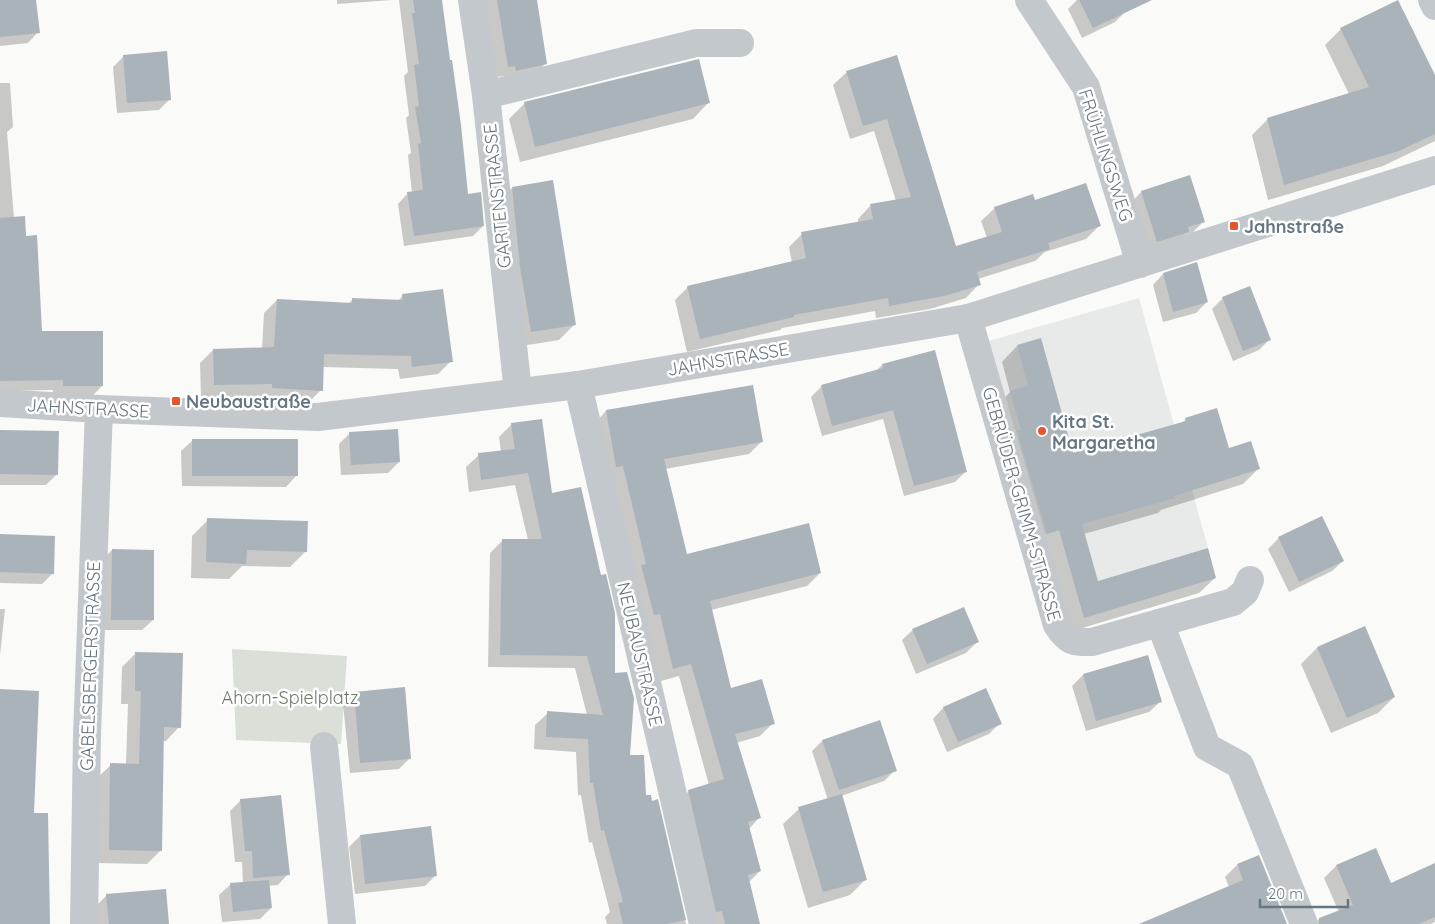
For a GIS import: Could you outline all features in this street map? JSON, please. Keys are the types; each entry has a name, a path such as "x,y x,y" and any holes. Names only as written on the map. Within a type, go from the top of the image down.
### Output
{"street":[{"name":"GARTENSTRASSE","path":"472,0 486,95 518,392"},
{"name":"FRÜHLINGSWEG","path":"1029,0 1086,87 1140,264"},
{"path":"1432,0 1435,6"},
{"path":"486,95 696,43 740,43"},
{"name":"JAHNSTRASSE","path":"0,403 99,409 318,417 578,384 968,318 1435,170"},
{"name":"GEBRÜDER-GRIMM-STRASSE","path":"968,318 1057,625 1064,636 1072,642 1092,642 1233,602 1245,592 1250,580"},
{"name":"NEUBAUSTRASSE","path":"578,384 702,924"},
{"name":"GABELSBERGERSTRASSE","path":"84,924 87,736 99,409"},
{"path":"1160,623 1207,747 1240,765 1304,924"},
{"path":"324,746 342,924"}],"shaded area":[{"path":"1139,298 1208,548 1098,581 1082,524 1041,535 988,341"}],"green space":[{"name":"Ahorn-Spielplatz","path":"232,649 347,656 341,744 236,740"}],"building":[{"path":"0,0 36,0 40,33 0,37"},
{"path":"413,0 442,0 461,125 468,194 481,192 484,226 414,236 407,192 423,190 418,144 421,143 415,107 419,106 414,65 419,64 412,13 415,13"},
{"path":"497,0 537,0 547,64 516,71 515,66 508,67"},
{"path":"1079,0 1152,0 1093,28"},
{"path":"1398,0 1435,75 1435,134 1399,151 1284,185 1267,118 1369,87 1340,28"},
{"path":"167,51 171,100 127,103 123,55"},
{"path":"897,55 956,246 1002,232 994,207 1033,194 1035,200 1086,183 1101,226 1048,243 1050,249 977,272 981,285 944,296 889,306 888,298 794,315 794,317 700,339 687,286 806,258 801,232 873,219 870,204 911,197 887,119 863,126 846,71"},
{"path":"699,59 710,103 535,147 524,102"},
{"path":"1190,175 1205,222 1188,227 1189,232 1157,242 1141,191"},
{"path":"553,180 576,325 531,332 520,267 512,187"},
{"path":"25,216 26,236 37,235 42,331 103,331 103,386 63,386 63,380 0,381 0,218"},
{"path":"1197,262 1208,302 1173,312 1163,273"},
{"path":"1250,286 1271,340 1243,351 1222,297"},
{"path":"443,289 453,362 412,367 411,356 324,354 323,391 272,388 272,384 214,385 213,349 274,347 277,299 352,303 352,298 403,300 402,294"},
{"path":"1041,338 1073,453 1186,421 1185,418 1217,408 1229,448 1251,441 1260,469 1174,496 1175,498 1082,524 1098,581 1208,548 1216,578 1084,618 1059,530 1047,534 1017,431 1021,430 1010,391 1028,386 1017,345"},
{"path":"935,350 967,472 914,486 893,410 832,426 821,385 883,368 882,364"},
{"path":"753,385 763,442 664,459 687,554 809,523 821,573 710,601 731,688 762,679 775,724 735,734 761,818 748,822 761,871 748,875 760,924 725,924 722,911 716,912 688,790 724,779 691,664 673,669 660,614 654,615 641,565 646,564 623,466 616,467 606,410"},
{"path":"542,419 552,493 581,487 601,575 606,574 615,613 615,673 627,672 634,698 630,755 644,755 646,795 651,795 652,801 658,799 686,920 667,924 623,924 618,903 623,902 604,830 601,831 593,783 590,783 588,739 546,737 547,711 603,715 587,656 500,655 502,539 542,539 528,473 481,480 478,453 515,449 511,423"},
{"path":"398,429 400,462 351,465 349,432"},
{"path":"0,430 59,431 58,475 0,474"},
{"path":"192,439 298,439 298,476 192,476"},
{"path":"1322,516 1344,561 1299,582 1278,537"},
{"path":"207,518 308,521 307,552 247,550 246,564 206,562"},
{"path":"0,534 55,536 54,574 0,572"},
{"path":"112,549 154,550 154,620 111,620"},
{"path":"964,607 979,642 927,664 912,629"},
{"path":"1365,626 1395,697 1347,718 1317,647"},
{"path":"135,652 183,653 181,728 164,727 162,851 109,850 110,763 139,764 141,691 135,691"},
{"path":"1148,655 1162,702 1096,721 1083,674"},
{"path":"405,687 411,759 360,763 354,692"},
{"path":"986,688 1002,724 958,742 943,707"},
{"path":"0,689 39,691 34,813 48,813 50,924 0,924"},
{"path":"880,720 897,771 839,790 822,740"},
{"path":"842,794 867,880 823,892 798,807"},
{"path":"281,795 290,875 253,878 252,851 245,851 240,799"},
{"path":"431,826 437,876 365,884 360,835"},
{"path":"1376,848 1391,883 1435,863 1435,917 1419,924 1319,924 1319,918 1353,905 1336,865"},
{"path":"1259,855 1287,924 1139,924 1243,880 1237,864"},
{"path":"269,880 272,908 233,912 230,883"},
{"path":"166,889 169,924 109,924 106,894"}],"place":[{"name":"Jahnstraße","path":"1234,226"},
{"name":"Neubaustraße","path":"176,401"},
{"name":"Kita St. Margaretha","path":"1042,431"}]}
